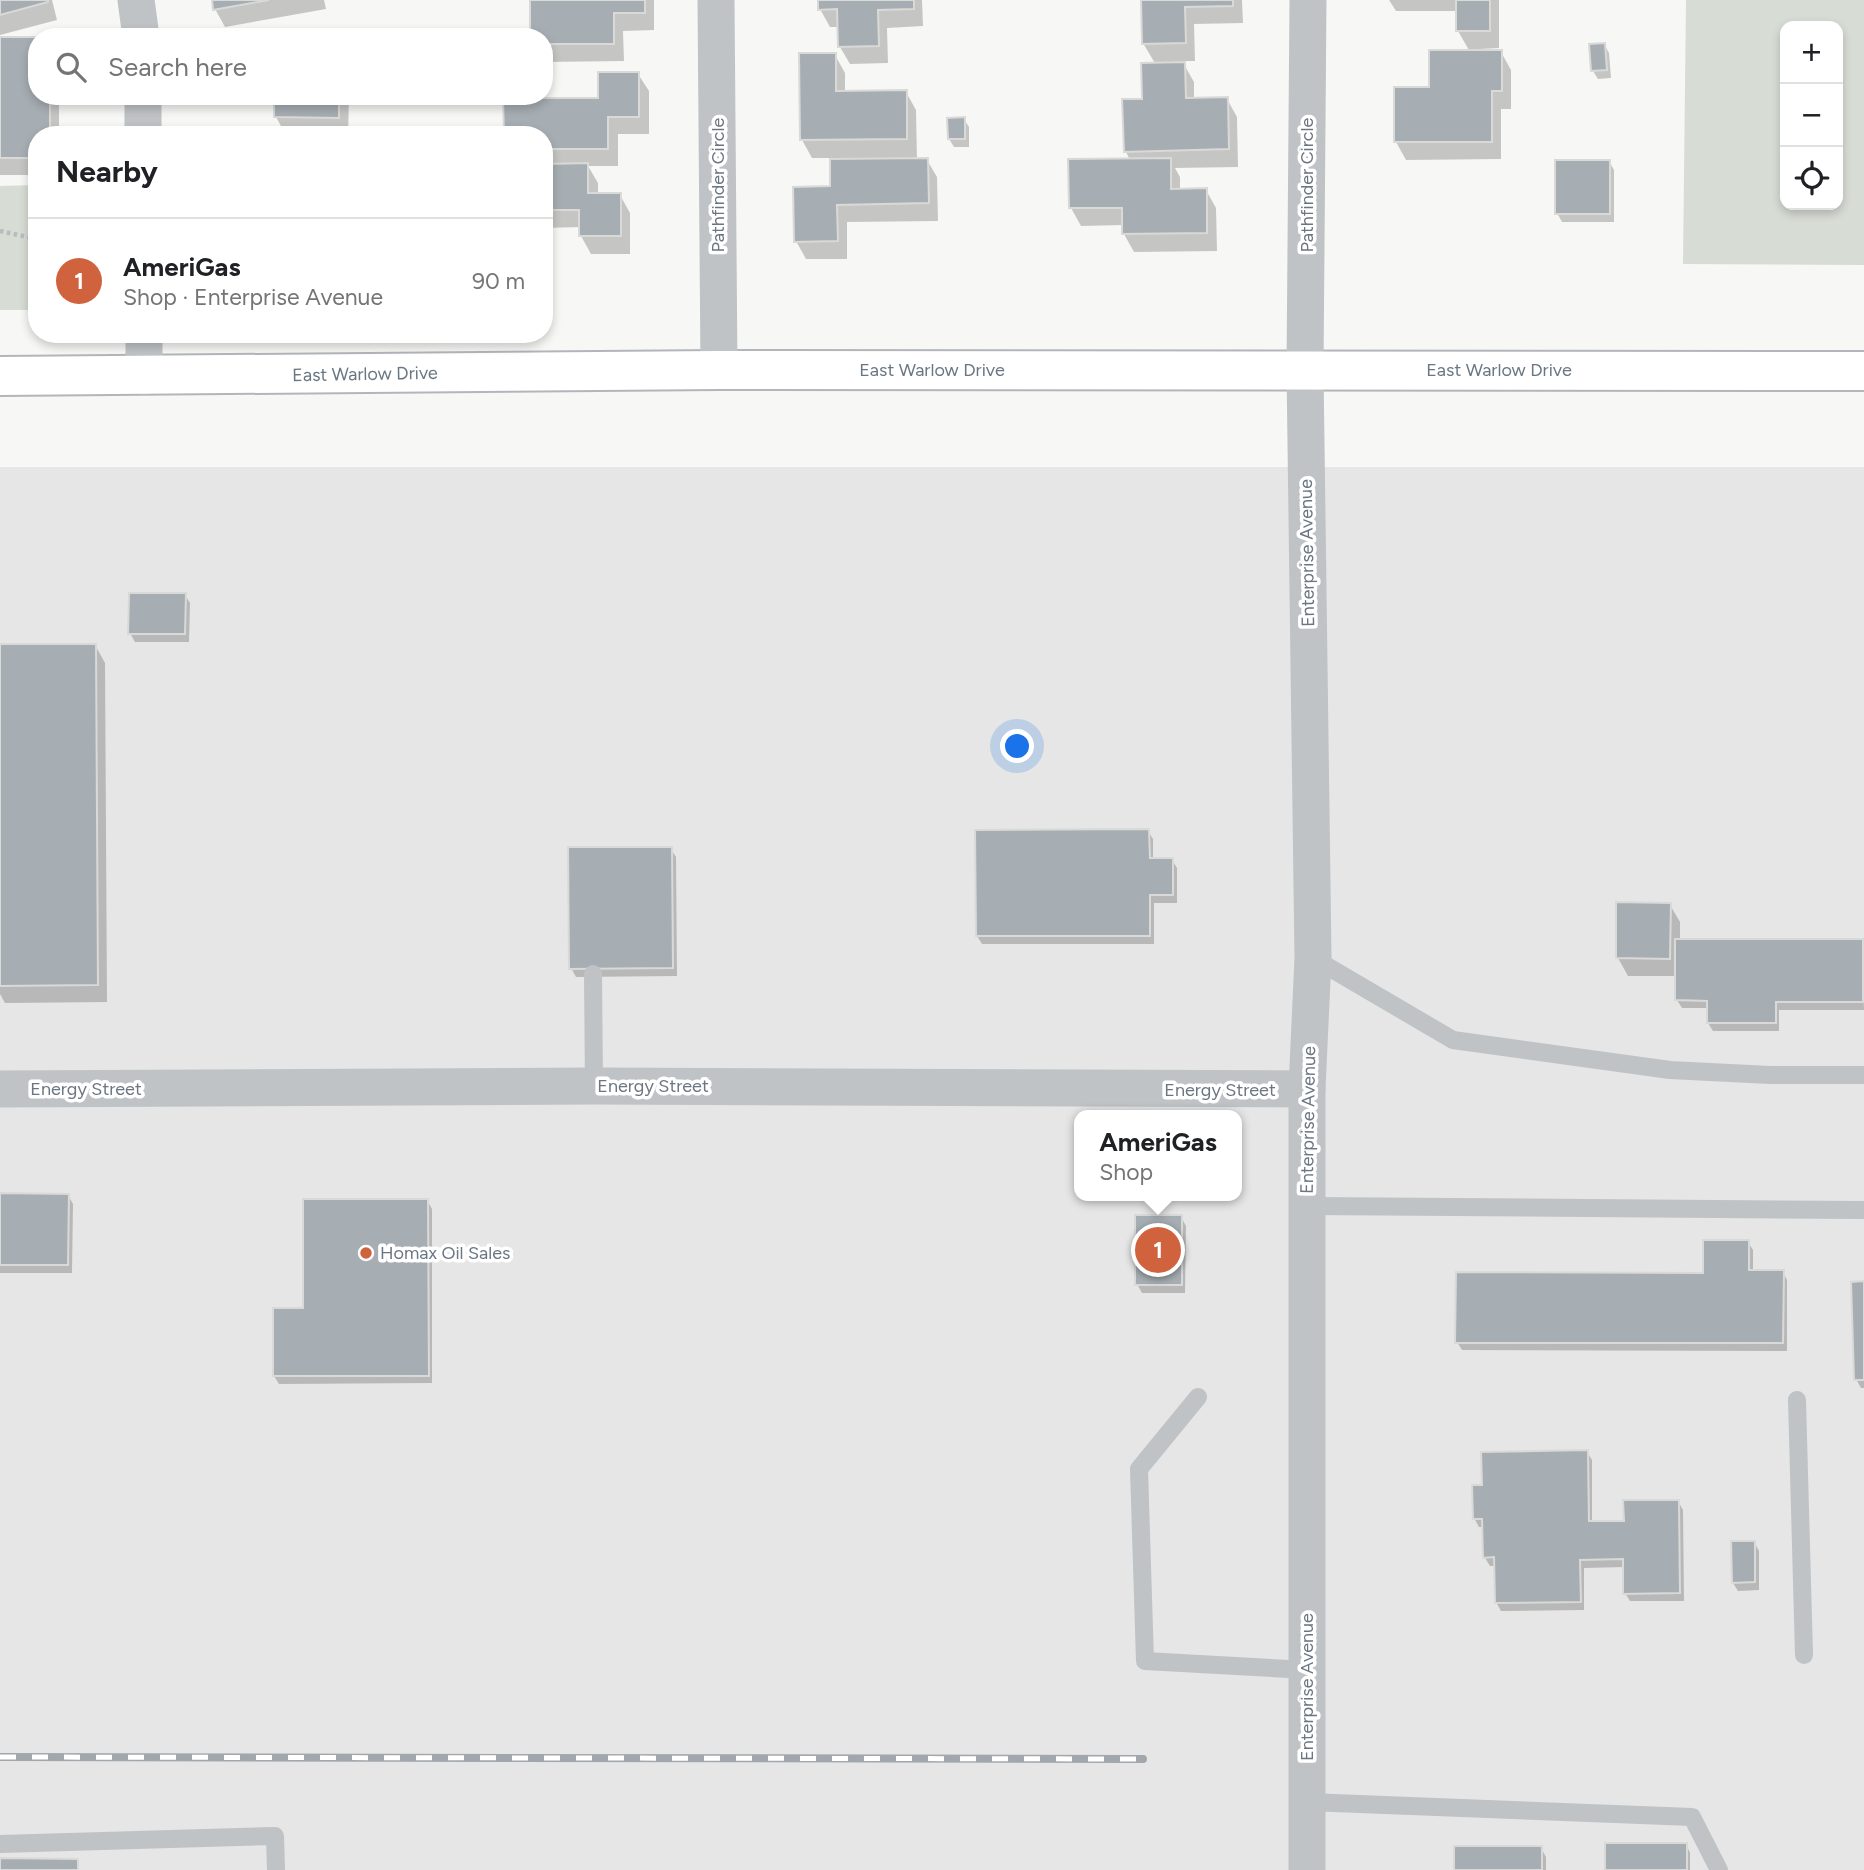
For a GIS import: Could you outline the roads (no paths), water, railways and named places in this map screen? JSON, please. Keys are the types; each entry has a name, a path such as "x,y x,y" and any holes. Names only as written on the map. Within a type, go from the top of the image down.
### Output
{"street":[{"path":"136,0 140,28"},
{"name":"Pathfinder Circle","path":"716,0 719,370"},
{"name":"Pathfinder Circle","path":"1305,370 1308,0"},
{"path":"143,105 143,126"},
{"path":"144,343 144,376"},
{"name":"East Warlow Drive","path":"0,376 719,370 1864,372"},
{"name":"Enterprise Avenue","path":"1305,370 1314,958 1307,1089 1307,1870"},
{"name":"Energy Street","path":"0,1089 594,1086 1307,1089"}],"lane":[{"path":"1314,958 1454,1041 1670,1070 1770,1075 1864,1075"},
{"path":"593,974 594,1086"},
{"path":"1307,1206 1864,1210"},
{"path":"1198,1397 1139,1469 1145,1661 1307,1670"},
{"path":"1797,1401 1804,1655"},
{"path":"1308,1802 1692,1816 1719,1870"},
{"path":"0,1844 275,1836 275,1870"}],"railway":[{"path":"0,1757 1143,1759"}],"place":[{"name":"AmeriGas","path":"1158,1250"},
{"name":"Homax Oil Sales","path":"366,1253"}]}
